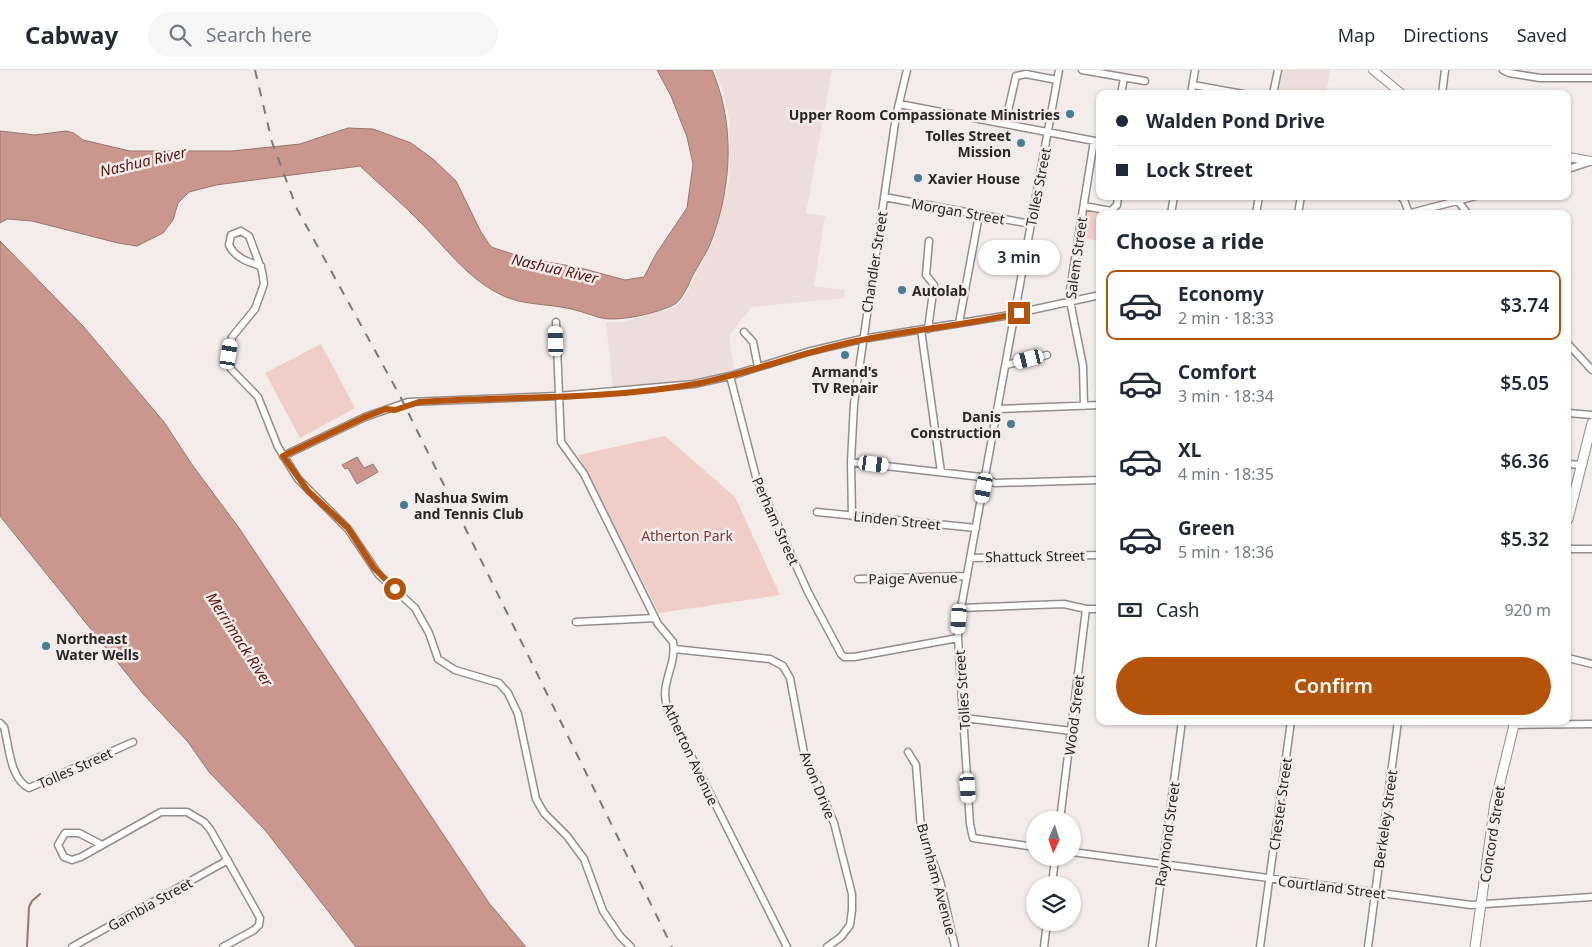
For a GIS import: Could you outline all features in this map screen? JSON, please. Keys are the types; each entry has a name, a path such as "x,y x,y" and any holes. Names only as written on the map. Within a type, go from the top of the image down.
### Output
{"main road":[{"path":"1571,507 1592,423"},
{"name":"Concord Street","path":"1475,947 1495,803 1514,725"}],"street":[{"name":"Chandler Street","path":"852,516 852,427 862,340 898,104 907,70"},
{"name":"Tolles Street","path":"1026,846 973,838 970,824 958,638 967,576 1059,70"},
{"path":"1082,70 1145,81"},
{"path":"1191,90 1195,70"},
{"path":"1274,90 1278,70"},
{"path":"1374,70 1397,90"},
{"path":"1443,90 1446,70"},
{"path":"1503,70 1512,74 1540,78 1591,77"},
{"path":"1005,124 1016,76 1026,74 1057,80"},
{"path":"1122,90 1124,78"},
{"path":"1192,84 1223,90"},
{"path":"898,104 1096,141"},
{"name":"Salem Street","path":"1084,406 1083,366 1069,302 1084,206 1096,146"},
{"path":"1571,157 1592,161"},
{"path":"1571,169 1592,161"},
{"name":"Morgan Street","path":"884,197 1031,224"},
{"path":"1431,210 1454,200"},
{"path":"1457,200 1465,210"},
{"path":"1084,206 1106,210"},
{"path":"959,323 979,215"},
{"path":"261,266 242,259 230,248 228,241 234,232 241,231 250,236 261,266 264,278 263,291 255,309 232,337 229,363 234,375 252,389 258,397 283,456 308,491 348,528 379,575 415,608 442,663 464,673 493,680 499,683 508,693 518,714 536,799 544,813 567,836 584,859 603,910 620,936 631,947"},
{"path":"929,241 926,275 934,285 924,329 941,472"},
{"path":"283,456 386,409 408,402 558,396 694,384 730,376 807,352 862,340 1015,314 1096,296"},
{"path":"556,322 558,396 562,445 584,474 655,618 671,639 674,648"},
{"path":"744,332 753,342 758,368"},
{"path":"1571,347 1592,370"},
{"path":"1006,365 1048,355"},
{"name":"Perham Street","path":"730,376 756,477 808,592 837,648 844,657 958,638"},
{"path":"998,409 1096,405"},
{"path":"1571,413 1592,415"},
{"path":"851,462 941,472 985,479 995,483 1096,480"},
{"path":"1571,464 1582,465"},
{"name":"Linden Street","path":"817,512 976,528"},
{"path":"1571,549 1592,549"},
{"name":"Shattuck Street","path":"971,558 1096,555"},
{"name":"Paige Avenue","path":"858,579 967,576"},
{"path":"962,608 1064,604 1086,610 1096,609"},
{"name":"Wood Street","path":"1061,811 1086,610"},
{"path":"576,622 655,618"},
{"name":"Atherton Avenue","path":"674,648 664,689 668,710 787,947"},
{"name":"Avon Drive","path":"674,648 770,659 780,663 789,674 804,753 834,823 852,894 850,925 841,937 827,947"},
{"path":"1571,659 1592,664"},
{"path":"964,718 1072,731"},
{"name":"Tolles Street","path":"0,724 4,727 17,776 22,784 29,788 133,742"},
{"path":"1571,724 1592,724"},
{"name":"Raymond Street","path":"1152,947 1181,725"},
{"name":"Chester Street","path":"1260,947 1290,725"},
{"name":"Berkeley Street","path":"1368,947 1397,725"},
{"name":"Burnham Avenue","path":"908,752 916,765 921,829 940,881 956,947"},
{"path":"102,845 74,831 65,833 58,845 64,857 72,860 102,845 155,815 179,810 196,815 204,822 228,860 260,918 259,925 254,930 224,947"},
{"name":"Courtland Street","path":"1081,853 1481,905 1592,897"},
{"name":"Gambia Street","path":"72,947 228,860"},
{"path":"1044,947 1046,931"}],"shaded area":[{"path":"715,70 832,70 806,213 825,216 814,286 845,290 844,298 752,307 729,335 734,370 697,379 613,390 606,322 623,322 676,307 686,295 714,239 729,180 730,162 730,124 723,90"},
{"path":"1282,70 1330,70 1327,90 1279,90"}],"green space":[{"path":"1086,211 1096,213 1096,240 1081,238"},
{"path":"321,344 355,408 300,438 265,373"},
{"name":"Atherton Park","path":"665,436 735,497 780,595 659,613 578,455"}],"water":[{"name":"Nashua River","path":"657,70 712,70 725,111 728,154 727,176 719,218 712,239 678,302 668,307 628,318 601,318 566,308 519,301 493,291 470,274 414,216 360,166 216,185 189,192 178,203 173,220 163,233 137,246 32,221 7,219 0,223 0,131 35,135 66,131 74,133 83,140 130,151 232,151 300,144 348,128 373,129 411,143 433,159 456,181 481,232 491,247 528,259 577,267 625,280 644,277 656,254 687,208 693,164 687,137 671,96"},
{"name":"Merrimack River","path":"0,241 83,326 164,422 193,466 239,528 489,903 526,947 356,947 265,830 209,772 188,742 143,694 0,516"},
{"path":"357,457 364,468 373,464 378,472 357,484 348,468 345,469 342,465"}],"waterway":[{"path":"27,947 29,907 32,901 40,894"}],"railway":[{"path":"255,70 272,142 297,209 400,396 672,947"}],"place":[{"name":"Upper Room Compassionate Ministries","path":"1070,114"},
{"name":"Tolles Street Mission","path":"1021,143"},
{"name":"Xavier House","path":"918,178"},
{"name":"Autolab","path":"902,290"},
{"name":"Armand's TV Repair","path":"845,355"},
{"name":"Danis Construction","path":"1011,424"},
{"name":"Nashua Swim and Tennis Club","path":"404,505"},
{"name":"Northeast Water Wells","path":"46,646"}],"route":[{"path":"395,589 379,575 348,528 308,491 283,456 365,417 386,409 395,410 419,402 577,395 694,384 730,376 807,352 862,340 1019,313"}]}
